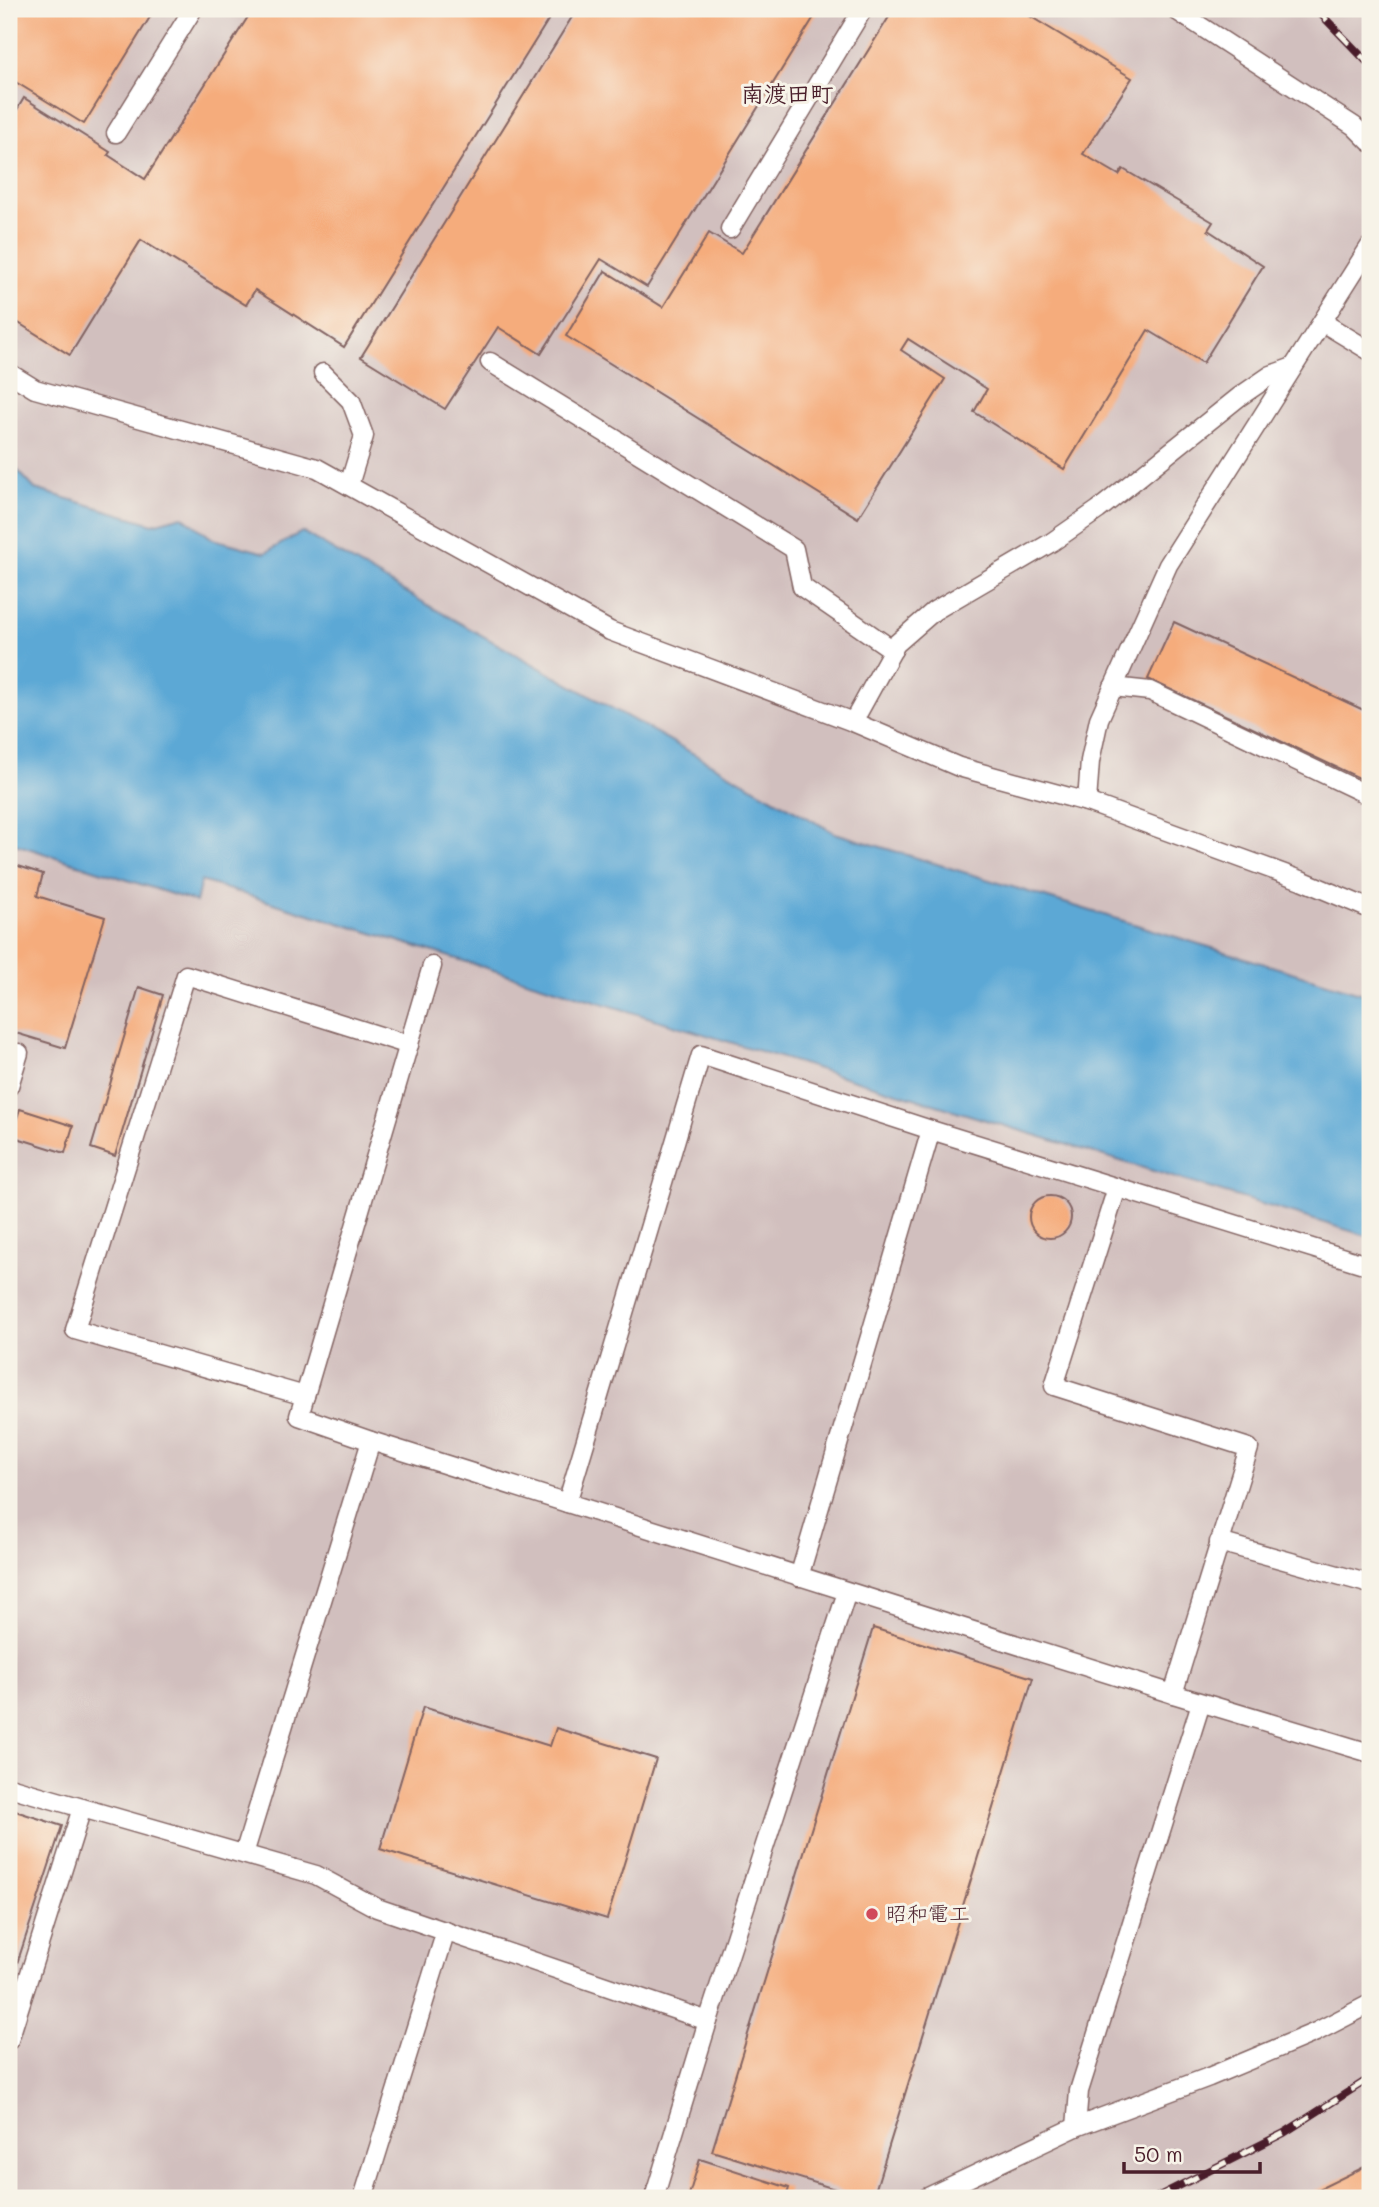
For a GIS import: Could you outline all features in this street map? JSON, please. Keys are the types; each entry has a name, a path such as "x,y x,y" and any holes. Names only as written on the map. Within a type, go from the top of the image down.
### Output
{"lane":[{"path":"116,133 193,9"},
{"path":"730,229 863,9"},
{"path":"1174,9 1354,126 1370,142"},
{"path":"1087,802 1090,761 1098,719 1168,565 1370,246"},
{"path":"1322,322 1370,351"},
{"path":"490,362 794,549 802,587 893,650"},
{"path":"853,722 897,644 934,611 1052,542 1109,502 1239,397 1271,375 1293,367"},
{"path":"9,373 35,389 317,468 610,631 853,722 959,767 1087,802 1301,880 1370,909"},
{"path":"323,373 351,401 364,436 349,485"},
{"path":"1113,687 1150,691 1370,796"},
{"path":"432,966 299,1416 799,1577 1370,1753"},
{"path":"305,1396 75,1330 186,975 409,1045"},
{"path":"9,1086 19,1053"},
{"path":"567,1503 701,1055 931,1130 1370,1266"},
{"path":"799,1577 931,1130"},
{"path":"1117,1188 1054,1386 1249,1448 1172,1694"},
{"path":"244,1854 371,1441"},
{"path":"1219,1542 1370,1584"},
{"path":"654,2198 708,2021 848,1592"},
{"path":"1076,2127 1079,2091 1201,1703"},
{"path":"9,1787 316,1875 377,1908 708,2021"},
{"path":"9,2040 82,1808"},
{"path":"363,2198 446,1931"},
{"path":"926,2198 1076,2127 1209,2077 1316,2032 1370,2004"}],"shaded area":[{"path":"9,9 1370,9 1370,996 835,833 302,532 265,553 213,540 182,516 153,524 35,489 9,461"},
{"path":"9,842 195,902 200,881 1370,1237 1370,2198 9,2198"}],"water":[{"path":"9,461 35,489 153,524 182,516 213,539 265,553 302,532 835,833 1370,996 1370,1237 201,881 196,902 9,842"}],"building":[{"path":"9,9 155,9 84,124 9,78"},
{"path":"253,9 555,9 344,347 255,290 246,305 141,240 70,355 9,317 9,123 24,98 110,152 108,155 145,179"},
{"path":"577,9 819,9 647,287 601,259 541,354 498,327 445,409 361,357"},
{"path":"894,9 1032,9 1028,15 1132,78 1083,154 1119,175 1123,169 1213,222 1208,230 1263,266 1203,363 1148,330 1064,469 974,412 987,389 908,339 901,350 945,379 858,518 566,336 605,271 663,307 709,233 742,253"},
{"path":"1174,622 1370,713 1370,783 1148,679"},
{"path":"9,863 43,874 37,896 105,917 65,1048 9,1031"},
{"path":"139,987 163,995 115,1156 91,1148"},
{"path":"20,1109 73,1126 65,1153 11,1136"},
{"path":"1050,1196 1065,1202 1071,1217 1065,1232 1050,1238 1035,1232 1029,1217 1035,1202"},
{"name":"昭和電工","path":"873,1628 1033,1678 873,2198 864,2198 712,2151"},
{"path":"423,1707 550,1746 556,1728 656,1759 607,1919 380,1849"},
{"path":"9,1809 62,1826 9,1988"},
{"path":"700,2159 789,2188 786,2198 700,2198 689,2195"},
{"path":"1370,2164 1370,2198 1301,2198"}],"railway":[{"path":"1316,9 1370,65"},
{"path":"1155,2198 1284,2133 1370,2078"}],"place":[{"name":"昭和電工","path":"872,1914"}],"district":[{"name":"南渡田町","path":"787,94"}]}
